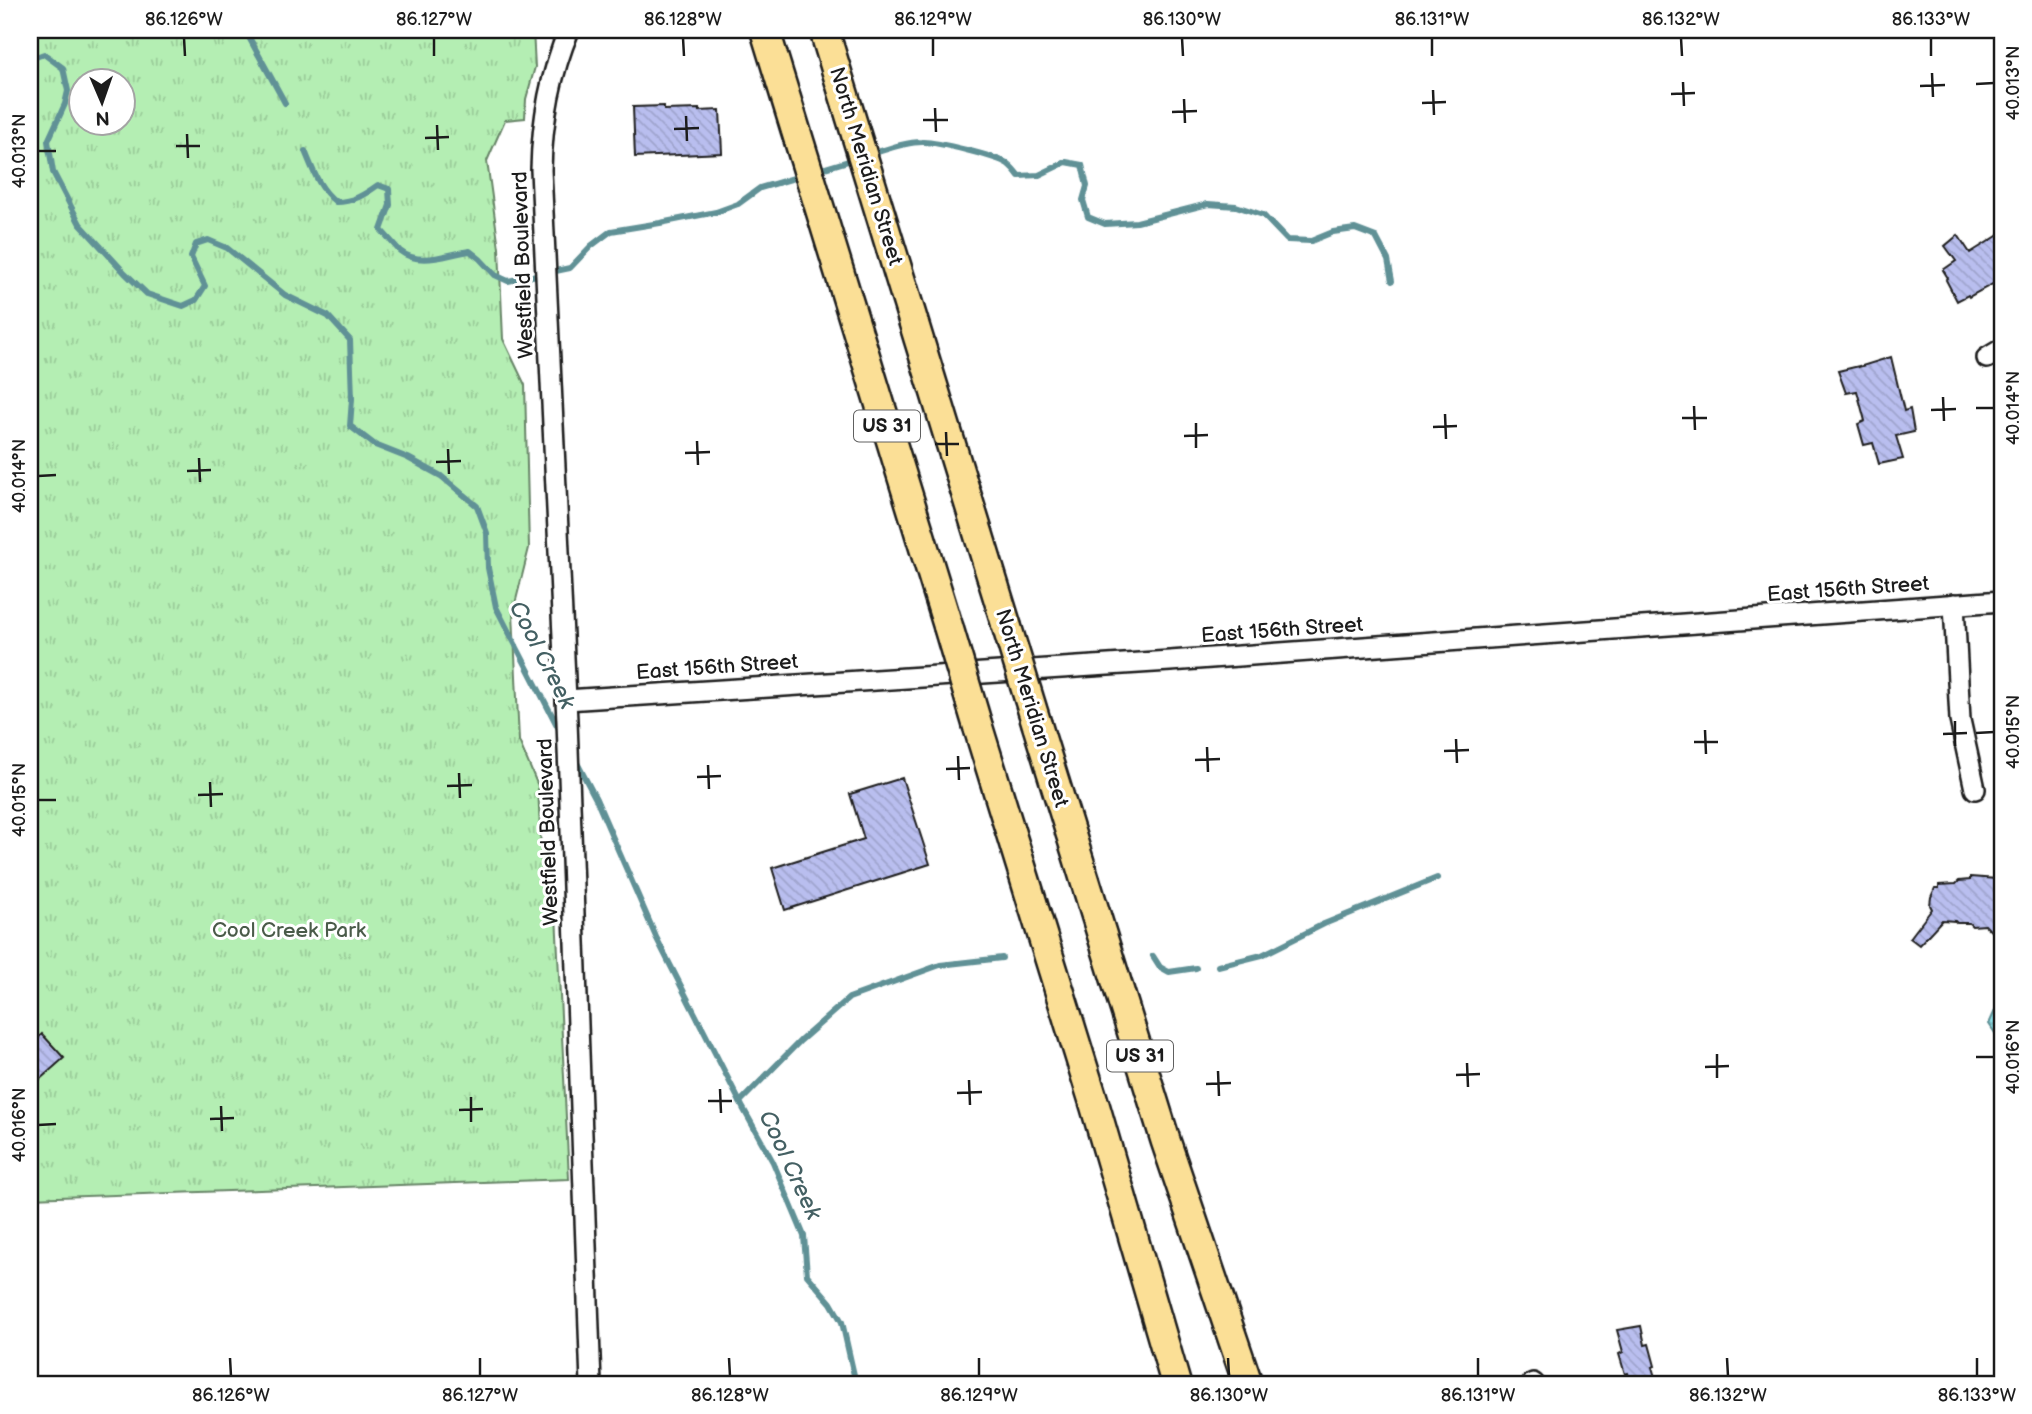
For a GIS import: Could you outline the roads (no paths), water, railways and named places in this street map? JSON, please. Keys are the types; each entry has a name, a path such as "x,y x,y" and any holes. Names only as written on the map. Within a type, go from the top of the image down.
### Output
{"highway":[{"name":"US 31","path":"765,30 1095,1106 1176,1384"},
{"name":"North Meridian Street","path":"824,30 1166,1142 1248,1384"}],"street":[{"name":"Westfield Boulevard","path":"569,30 548,94 541,149 567,721 591,1384"},
{"name":"East 156th Street","path":"565,700 1170,661 2002,601"},
{"path":"1954,604 1960,720 1975,789"}],"water":[{"path":"2002,995 2002,1044 1989,1024"}],"waterway":[{"path":"245,30 285,103"},
{"name":"Cool Creek","path":"30,59 44,54 63,68 68,91 48,141 53,172 80,224 147,294 183,306 196,300 205,286 191,257 196,244 208,240 227,248 285,295 328,316 350,340 350,426 375,445 408,458 441,476 477,506 487,533 488,568 496,607 560,731"},
{"path":"868,155 915,142 929,142 992,157 1008,164 1019,176 1039,175 1066,162 1082,165 1087,186 1083,200 1088,217 1105,224 1137,222 1208,204 1236,206 1263,215 1287,240 1311,241 1333,232 1355,229 1376,237 1388,260 1392,281"},
{"path":"305,151 321,185 336,202 358,197 378,185 389,189 390,205 381,230 400,251 408,256 425,259 470,251 495,275 508,281 570,268 591,246 611,231 716,212 738,204 760,188 801,176"},
{"path":"815,171 855,159"},
{"name":"Cool Creek","path":"575,759 596,799 656,937 773,1162 804,1236 807,1275 831,1303 842,1322 856,1384"},
{"path":"1218,966 1262,955 1324,924 1437,878"},
{"path":"1153,956 1160,967 1169,972 1196,968"},
{"path":"740,1102 800,1041 849,998 940,965 1002,958"}],"park label":[{"name":"Cool Creek Park","path":"289,930"}]}
